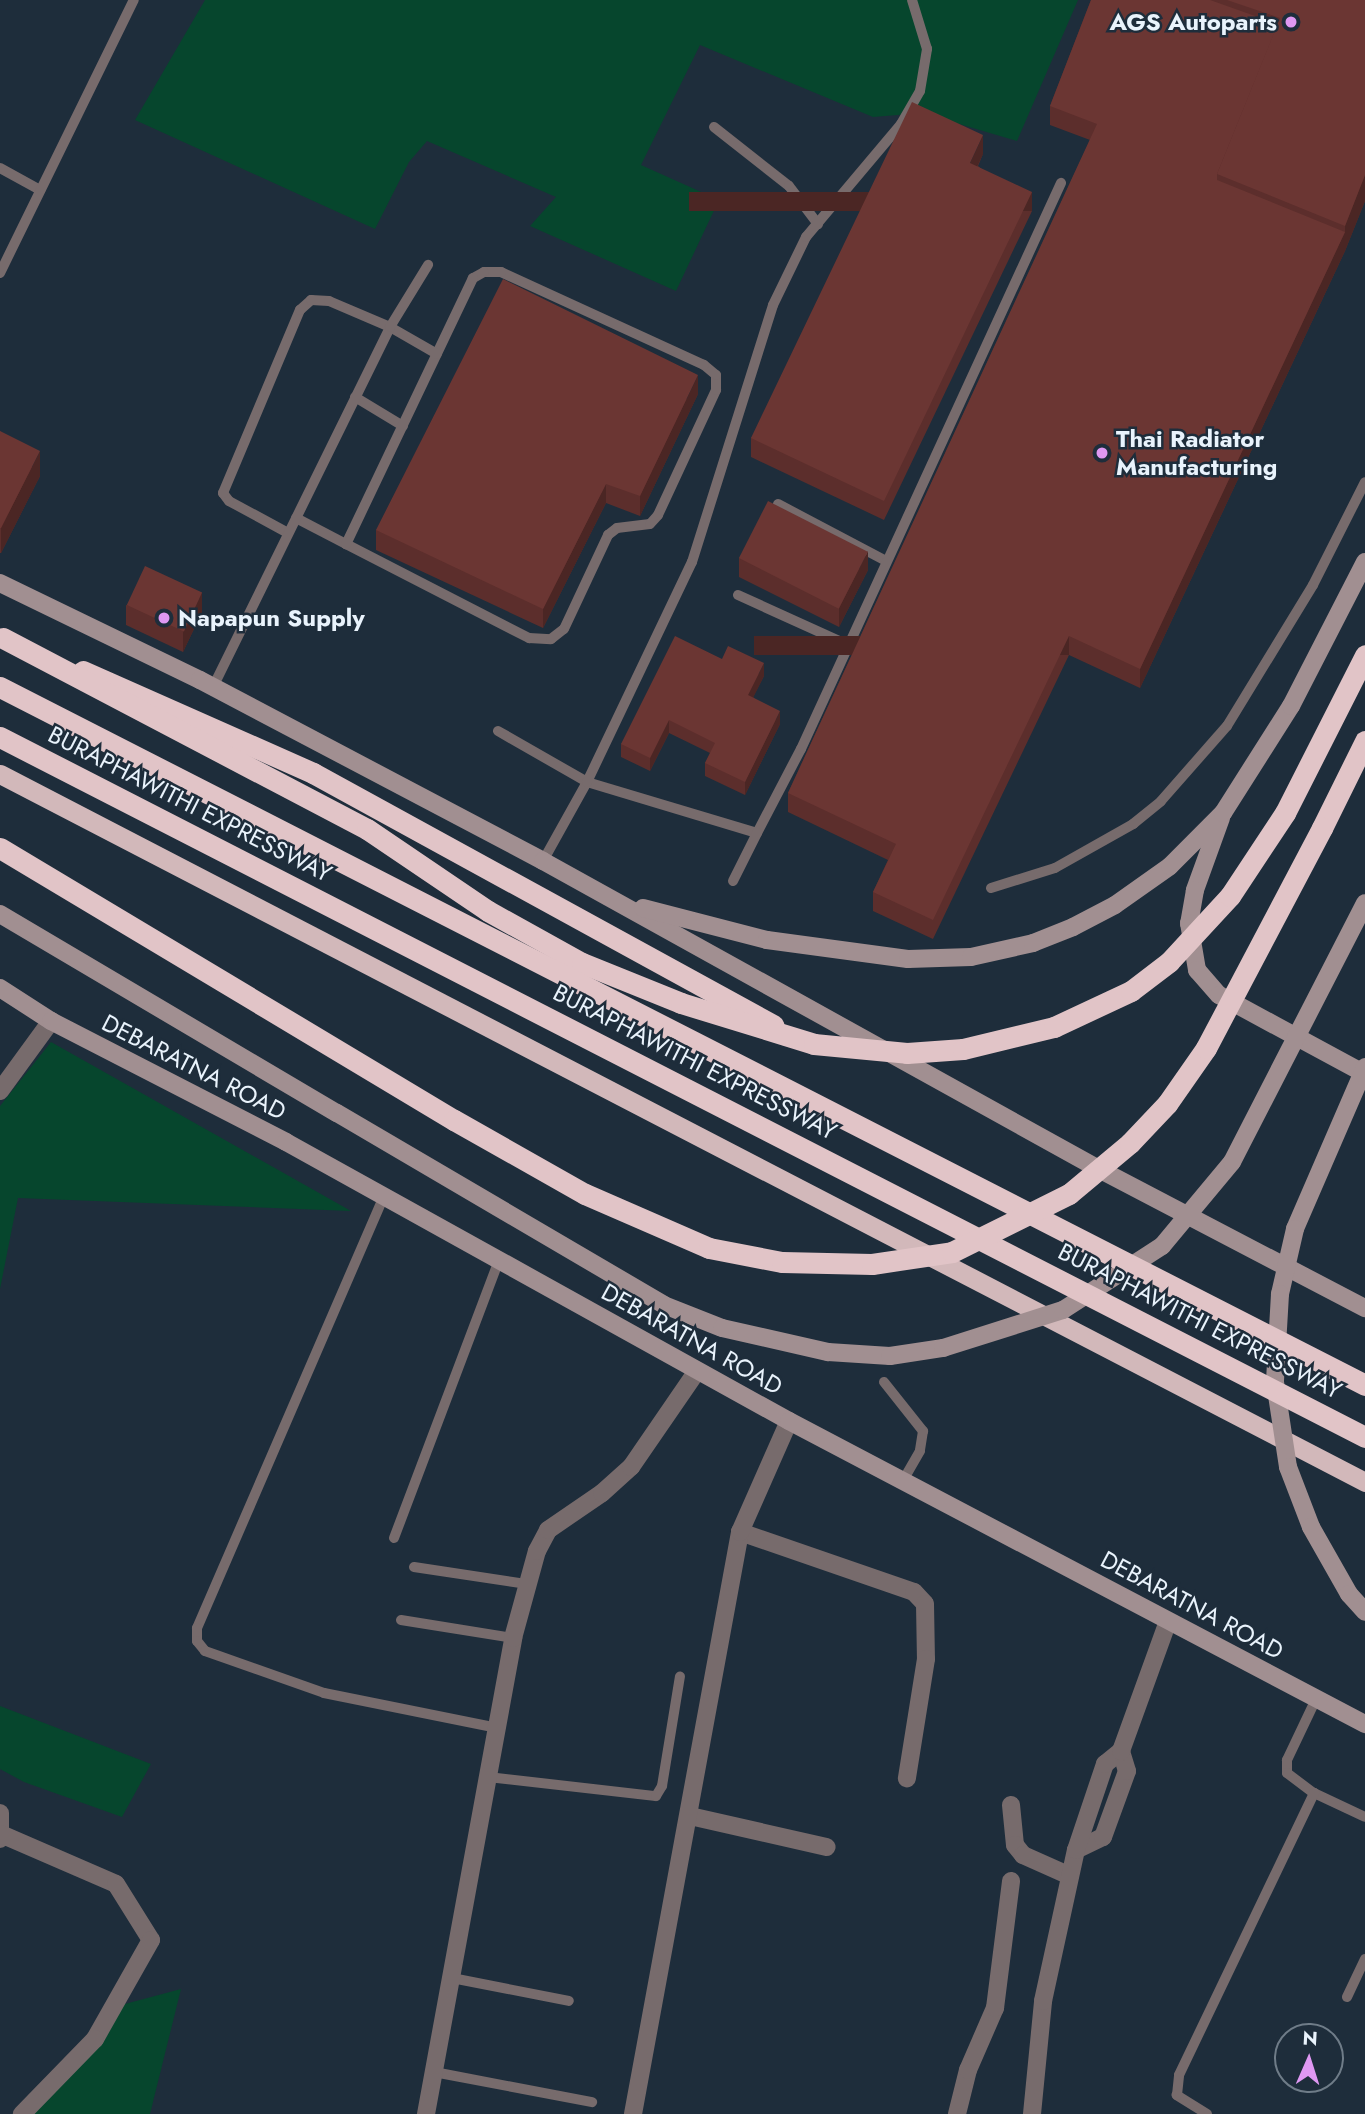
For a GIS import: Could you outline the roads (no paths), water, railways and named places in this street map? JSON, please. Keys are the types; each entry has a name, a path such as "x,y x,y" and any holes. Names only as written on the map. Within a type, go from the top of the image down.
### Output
{"highway":[{"path":"2,637 367,828 488,911 582,963 681,1003 814,1044 907,1053 963,1049 1054,1027 1131,991 1169,962 1230,896 1284,813 1365,655"},
{"path":"2,637 313,773 668,971 814,1044"},
{"path":"0,679 1365,1386"},
{"name":"BURAPHAWITHI EXPRESSWAY","path":"0,687 1365,1386"},
{"name":"BURAPHAWITHI EXPRESSWAY","path":"0,737 1365,1437"},
{"path":"0,848 585,1194 709,1248 782,1262 872,1264 952,1252 1069,1194 1130,1143 1167,1104 1206,1048 1365,741"},
{"path":"0,774 1365,1482"}],"main road":[{"path":"1365,562 1291,706 1223,813 1195,890 1189,923 1197,970 1219,995 1365,1074"},
{"path":"0,583 213,687 543,861 1095,1167 1365,1308"},
{"path":"616,900 767,940 840,953 908,959 971,957 1033,943 1115,905 1170,866 1223,813"},
{"path":"0,914 664,1304 722,1328 828,1352 890,1356 943,1348 1063,1310 1162,1246 1232,1162 1365,903"},
{"name":"DEBARATNA ROAD","path":"0,988 51,1021 384,1196 789,1421 1365,1724"},
{"path":"1365,1066 1294,1229 1280,1294 1275,1382 1288,1466 1311,1527 1349,1594 1365,1612"}],"street":[{"path":"0,1091 51,1021"},
{"path":"426,2114 513,1638 526,1584 548,1530 602,1493 631,1467 697,1371"},
{"path":"633,2114 690,1816 740,1532 789,1421"},
{"path":"740,1532 914,1592 925,1604 926,1659 907,1779"},
{"path":"1032,2114 1043,2001 1076,1850 1105,1764 1121,1751 1168,1621"},
{"path":"1011,1805 1011,1832 1023,1855 1070,1876"},
{"path":"0,1813 1,1837 117,1884 151,1940 95,2039 22,2114"},
{"path":"690,1816 827,1847"},
{"path":"957,2114 968,2070 995,2008 1011,1881"}],"lane":[{"path":"0,272 134,0"},
{"path":"543,861 587,782 692,562 773,305 806,237 901,124 920,91 927,49 912,0"},
{"path":"714,127 789,186 818,223"},
{"path":"0,168 40,190"},
{"path":"733,881 848,645 1061,183"},
{"path":"213,687 390,327 428,265"},
{"path":"296,517 346,544 529,638 551,639 564,629 608,535 617,528 650,524 659,515 716,390 716,375 704,365 501,272 473,278 346,544"},
{"path":"288,533 223,493 300,310 311,300 329,301 390,327 437,354"},
{"path":"355,397 402,426"},
{"path":"991,888 1055,868 1133,824 1161,801 1227,726 1313,585 1365,482"},
{"path":"778,504 886,561"},
{"path":"738,595 848,645"},
{"path":"498,731 587,782 757,833"},
{"path":"384,1196 197,1628 197,1641 205,1651 324,1693 497,1728"},
{"path":"394,1538 499,1260"},
{"path":"884,1382 923,1431 920,1451 903,1480"},
{"path":"414,1567 526,1584"},
{"path":"401,1620 513,1638"},
{"path":"488,1777 656,1796 662,1786 680,1676"},
{"path":"1316,1699 1287,1760 1287,1773 1314,1793 1365,1817"},
{"path":"1206,2114 1177,2095 1179,2074 1314,1793"},
{"path":"1347,1997 1365,1959"},
{"path":"452,1978 569,2001"},
{"path":"433,2072 592,2102"}],"place":[{"name":"AGS Autoparts","path":"1291,22"},
{"name":"Thai Radiator Manufacturing","path":"1102,453"},
{"name":"Napapun Supply","path":"164,618"}]}
